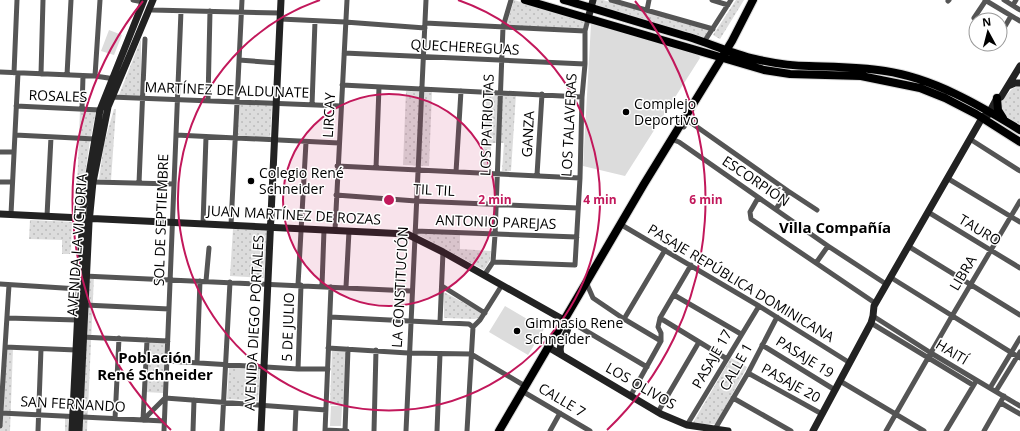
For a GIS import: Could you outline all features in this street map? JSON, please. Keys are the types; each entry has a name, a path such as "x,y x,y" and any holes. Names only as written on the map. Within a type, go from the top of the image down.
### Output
{"main road":[{"path":"525,0 754,67 777,72 804,75 861,76 908,85 932,92 984,119 1020,142"},
{"path":"564,0 592,4 753,58 791,65 863,68 887,71 924,80 990,111 1020,130"},
{"path":"499,431 620,224 727,50 753,0"},
{"path":"997,98 998,110 1004,120"}],"street":[{"path":"11,214 16,106 16,0"},
{"path":"41,74 43,0"},
{"path":"67,75 71,0"},
{"path":"95,76 100,0"},
{"path":"133,0 143,1"},
{"name":"AVENIDA LA VICTORIA","path":"79,431 77,416 76,350 85,305 83,276 86,183 100,110 153,0"},
{"path":"231,225 242,0"},
{"name":"AVENIDA DIEGO PORTALES","path":"262,431 281,0"},
{"name":"LIRCAY","path":"335,230 347,0"},
{"name":"LA CONSTITUCIÓN","path":"406,431 408,353 426,0"},
{"name":"LOS PATRIOTAS","path":"485,274 493,262 503,27 511,0"},
{"path":"611,0 622,1 647,10 713,29"},
{"path":"647,10 650,0"},
{"path":"704,42 729,2 712,0"},
{"path":"978,12 985,0 1020,21"},
{"path":"1004,0 1020,10"},
{"path":"1013,5 1016,0"},
{"name":"AVENIDA LA VICTORIA","path":"86,217 107,110 115,79 143,1"},
{"name":"LOS TALAVERAS","path":"493,262 575,265 580,178 582,97 585,64 585,31 592,4"},
{"path":"149,8 152,10 242,12 315,21 585,31"},
{"name":"SOL DE SEPTIEMBRE","path":"164,431 181,10"},
{"path":"208,101 210,11"},
{"path":"1008,21 1011,16"},
{"path":"312,105 315,21"},
{"path":"139,183 145,39"},
{"name":"QUECHEREGUAS","path":"344,53 585,64"},
{"path":"239,60 278,62"},
{"path":"813,431 872,320 875,303 888,280 959,157 997,98 1001,97 1020,66"},
{"path":"0,72 95,76 115,79"},
{"path":"82,109 83,76"},
{"path":"1008,86 1015,83 1020,83"},
{"path":"342,85 582,97"},
{"path":"376,168 379,87"},
{"path":"456,172 460,91"},
{"name":"GANZA","path":"538,176 542,94"},
{"name":"MARTÍNEZ DE ALDUNATE","path":"111,97 341,106"},
{"name":"ROSALES","path":"16,106 100,110"},
{"path":"959,157 967,151 984,119"},
{"path":"673,140 686,122 690,122 817,210"},
{"path":"15,135 95,139"},
{"path":"176,135 339,143"},
{"path":"47,216 51,137"},
{"path":"202,224 206,137"},
{"name":"ESCORPIÓN","path":"673,140 828,246 952,316 1011,352 1019,355"},
{"path":"973,141 1020,171"},
{"name":"5 DE JULIO","path":"298,369 306,142"},
{"path":"0,152 14,152"},
{"path":"338,166 580,178"},
{"path":"947,178 1020,222"},
{"path":"0,182 12,182"},
{"path":"93,182 174,184"},
{"path":"776,209 788,191"},
{"name":"TIL TIL","path":"336,195 416,201 578,208"},
{"path":"758,198 750,212 751,218 875,303"},
{"name":"LIBRA","path":"886,431 1020,201"},
{"name":"TAURO","path":"928,212 1020,268"},
{"name":"JUAN MARTÍNEZ DE ROZAS","path":"0,214 415,234 443,252 485,274 564,320"},
{"name":"PASAJE REPÚBLICA DOMINICANA","path":"620,224 759,306 850,363"},
{"path":"322,286 324,230"},
{"path":"346,287 349,231"},
{"name":"ANTONIO PAREJAS","path":"415,234 577,237"},
{"path":"816,263 828,246"},
{"path":"908,246 1020,315"},
{"path":"206,281 209,248"},
{"path":"624,319 665,250"},
{"path":"440,322 443,252"},
{"path":"631,395 661,342 661,333 658,327 660,318 691,265"},
{"path":"83,276 200,280 411,291"},
{"name":"AVENIDA LA VICTORIA","path":"72,431 77,416 80,336 77,320 79,290 83,276"},
{"path":"197,363 200,280"},
{"path":"222,431 230,282"},
{"path":"586,282 593,298 661,342"},
{"path":"0,284 79,290"},
{"path":"0,426 2,368 5,347 9,285"},
{"path":"467,431 473,327 485,313 502,285"},
{"path":"442,286 485,313"},
{"path":"331,287 325,430 346,431 348,349"},
{"path":"674,295 741,334"},
{"path":"85,305 169,309"},
{"name":"PASAJE 17","path":"688,425 759,306"},
{"path":"330,317 469,324 473,327"},
{"path":"7,318 77,320"},
{"path":"660,318 727,359"},
{"name":"CALLE 1","path":"715,429 748,373 777,318"},
{"path":"561,354 559,346 568,328 564,320"},
{"name":"HAITÍ","path":"872,320 973,385"},
{"path":"576,325 647,367"},
{"path":"80,336 168,341"},
{"path":"115,419 119,338"},
{"path":"990,388 1020,338"},
{"path":"143,420 147,340"},
{"path":"658,412 699,342"},
{"name":"PASAJE 19","path":"762,345 835,390"},
{"path":"5,347 76,350"},
{"name":"LOS OLIVOS","path":"548,347 658,412 688,425 725,431"},
{"path":"328,348 408,353 471,354"},
{"path":"38,431 41,349"},
{"path":"374,431 376,350"},
{"path":"437,431 440,354"},
{"name":"CALLE 7","path":"471,354 586,430"},
{"path":"996,391 1019,355"},
{"name":"HAITÍ","path":"929,356 977,380 1020,406"},
{"path":"167,361 298,369 328,369"},
{"name":"PASAJE 20","path":"748,373 822,414"},
{"path":"946,431 977,380"},
{"path":"840,381 924,431"},
{"path":"984,431 1004,396"},
{"path":"165,398 326,410"},
{"name":"SAN FERNANDO","path":"143,420 165,398"},
{"path":"733,398 791,431"},
{"path":"193,431 194,400"},
{"path":"1001,403 1020,414"},
{"path":"295,431 296,408"},
{"name":"SAN FERNANDO","path":"1,413 164,421"},
{"path":"550,431 560,413"}],"shaded area":[{"path":"514,0 585,21 583,30 506,26"},
{"path":"596,0 603,0 710,30 704,40 594,7"},
{"path":"736,0 744,0 720,39 713,35"},
{"name":"Complejo Deportivo","path":"591,24 698,54 700,58 625,176 583,166"},
{"path":"109,30 122,35 114,55 101,51"},
{"path":"141,39 141,96 119,95"},
{"path":"1020,86 1020,126 1004,114 1001,101 1013,88"},
{"path":"406,91 432,92 429,166 403,165"},
{"path":"487,93 516,94 511,171 502,171 504,143 491,143 490,169 482,169"},
{"path":"239,104 272,105 270,138 238,136"},
{"path":"114,109 116,109 111,180 99,179 104,144"},
{"path":"80,110 96,111 91,136 79,136"},
{"path":"79,140 90,140 80,210 76,210"},
{"path":"30,220 72,222 71,254 62,254 62,240 29,239"},
{"path":"233,229 267,231 264,278 230,276"},
{"path":"418,232 460,235 460,249 491,251 490,260 484,270 417,234"},
{"path":"79,276 94,276 87,431 65,431 65,416 73,416"},
{"path":"444,292 482,313 479,318 444,318"},
{"name":"Gimnasio Rene Schneider","path":"505,306 544,329 528,355 489,332"},
{"path":"147,339 165,340 163,393 145,392"},
{"path":"5,347 13,348 10,431 0,431"},
{"path":"332,349 347,350 344,405 330,405"},
{"path":"731,358 747,367 716,424 691,426"},
{"path":"229,367 260,368 258,401 227,399"},
{"path":"236,368 252,369 251,380 236,379"},
{"path":"331,406 342,406 341,426 330,426"}],"place":[{"name":"Complejo Deportivo","path":"626,112"},
{"name":"Colegio René Schneider","path":"251,181"},
{"name":"Gimnasio Rene Schneider","path":"517,331"}],"district":[{"name":"Villa Compañía","path":"835,228"},
{"name":"Población René Schneider","path":"155,366"}]}
